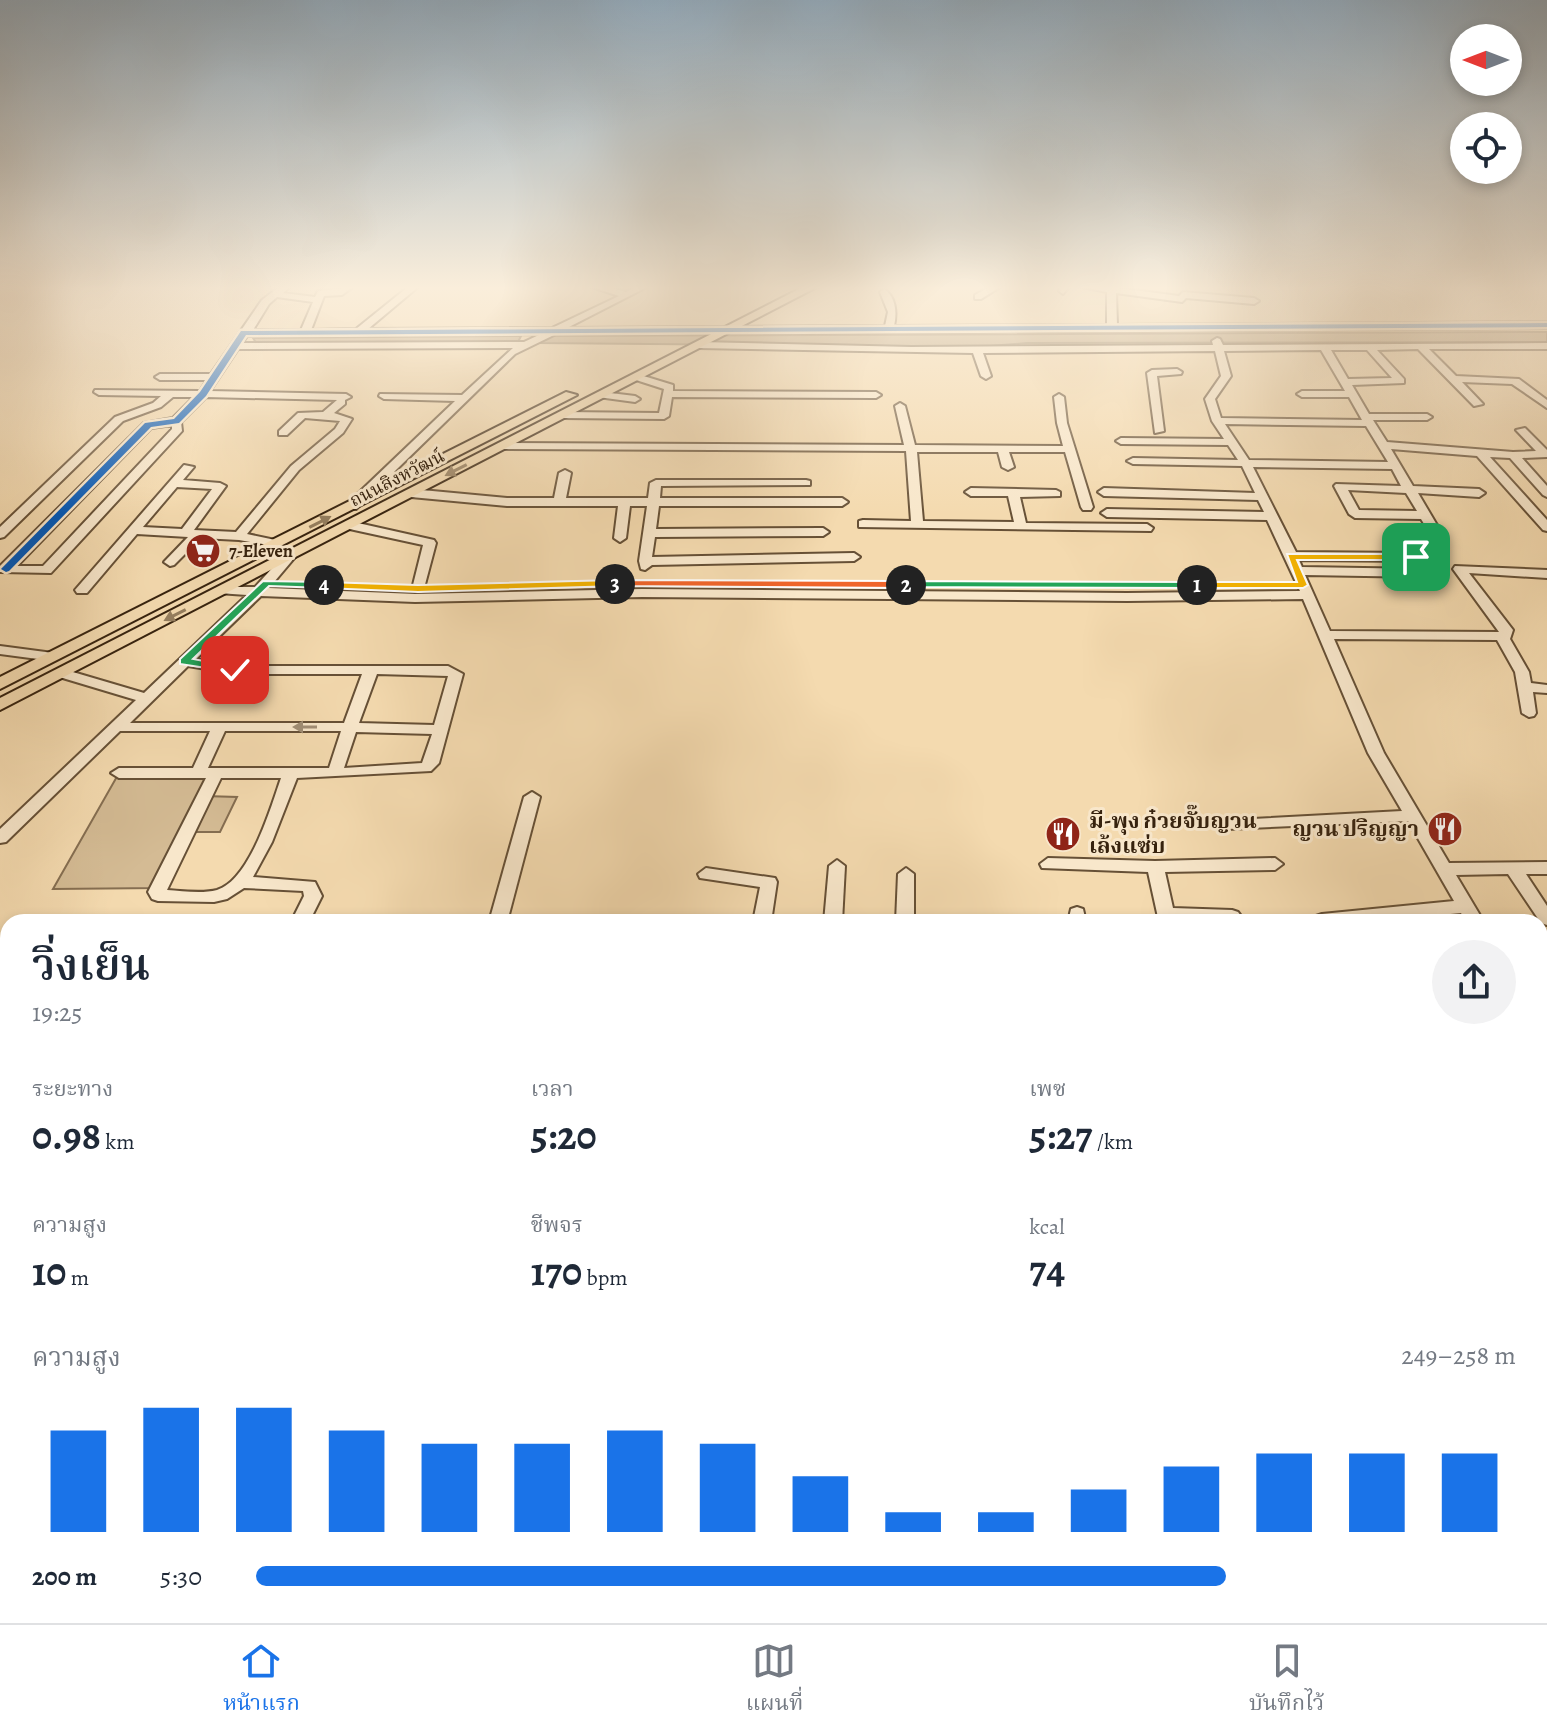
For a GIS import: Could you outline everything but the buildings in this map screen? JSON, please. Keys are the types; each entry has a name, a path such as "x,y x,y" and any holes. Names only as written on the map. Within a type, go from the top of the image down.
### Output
{"main road":[{"name":"ถนนสิงหวัฒน์","path":"0,684 635,363"},
{"name":"ถนนสิงหวัฒน์","path":"0,705 637,377 658,363"}],"street":[{"path":"3,569 148,425 176,421 203,394 225,363"},
{"path":"352,506 503,363"},
{"path":"982,363 986,376"},
{"path":"1223,363 1226,376 1210,399 1224,431 1245,462 1291,556 1376,753 1470,914"},
{"path":"1333,363 1438,537"},
{"path":"1345,382 1400,381 1384,363"},
{"path":"1438,363 1478,404"},
{"path":"1159,431 1152,373 1177,372"},
{"path":"145,393 162,374 215,377"},
{"path":"563,415 664,416 667,386 637,377"},
{"path":"1455,379 1515,381 1547,405"},
{"path":"99,392 344,400 326,415"},
{"path":"0,534 119,419 157,405 170,394"},
{"path":"1302,394 1352,394"},
{"path":"602,395 635,399"},
{"path":"384,396 463,398"},
{"path":"1059,397 1062,423 1087,507"},
{"path":"668,399 866,400"},
{"path":"900,406 911,450 917,523"},
{"path":"239,536 295,468 339,431 347,419 302,415 283,433"},
{"path":"1121,441 1427,417"},
{"path":"3,569 46,570 178,429 176,421"},
{"path":"1113,430 1224,431"},
{"path":"1382,445 1513,455 1545,454 1521,430"},
{"path":"502,446 1071,449"},
{"path":"1003,449 1008,467"},
{"path":"1480,452 1547,527"},
{"path":"1513,455 1547,493"},
{"path":"1133,461 1395,466"},
{"path":"82,590 188,467"},
{"path":"559,502 565,473"},
{"path":"174,483 220,486 185,533"},
{"path":"806,483 656,483 645,564 854,557"},
{"path":"1426,515 1355,514 1340,486 1479,493"},
{"path":"971,492 1056,494"},
{"path":"1104,492 1263,497"},
{"path":"411,493 479,501 842,502"},
{"path":"1013,493 1021,526"},
{"path":"620,538 625,500"},
{"path":"1107,513 1272,516"},
{"path":"863,524 1147,528"},
{"path":"349,525 430,543 418,589"},
{"path":"134,530 239,536 276,544"},
{"path":"649,533 823,532"},
{"path":"170,562 199,533"},
{"path":"3,831 116,727 262,587 290,556"},
{"path":"1291,556 1416,557"},
{"path":"1325,635 1506,636 1506,630 1459,569 1547,574"},
{"path":"262,587 415,598 642,593 1127,597 1425,573"},
{"path":"223,590 644,583 1303,584"},
{"path":"1502,637 1522,657 1529,713"},
{"path":"0,650 53,657"},
{"path":"119,773 335,773 426,768 431,763 456,672 235,670 184,661"},
{"path":"335,773 371,670"},
{"path":"61,673 146,698"},
{"path":"1525,687 1547,689"},
{"path":"116,727 439,730"},
{"path":"220,727 207,773 157,893 222,895 242,882 269,830 291,773"},
{"path":"500,914 532,797"},
{"path":"1233,825 1413,816"},
{"path":"1048,864 1155,867 1275,864"},
{"path":"834,914 837,866"},
{"path":"1155,867 1166,914"},
{"path":"1513,868 1544,914"},
{"path":"1444,869 1547,868"},
{"path":"706,874 769,882 763,914"},
{"path":"905,914 906,874"},
{"path":"242,882 309,886 313,896 304,914"}],"shaded area":[{"path":"119,773 216,773 205,796 237,797 220,832 186,832 159,888 53,889"}],"cycle path":[{"path":"6,569 148,425 176,421 203,394 224,363"}],"place":[{"name":"7-Eleven","path":"203,551"},
{"name":"ญวน ปริญญา","path":"1445,829"},
{"name":"มี-พุง ก๋วยจั๊บญวน เล้งแซ่บ","path":"1063,834"}],"route":[{"path":"235,670 184,661 267,583 418,589 644,583 1303,585 1291,556 1416,557"}]}
